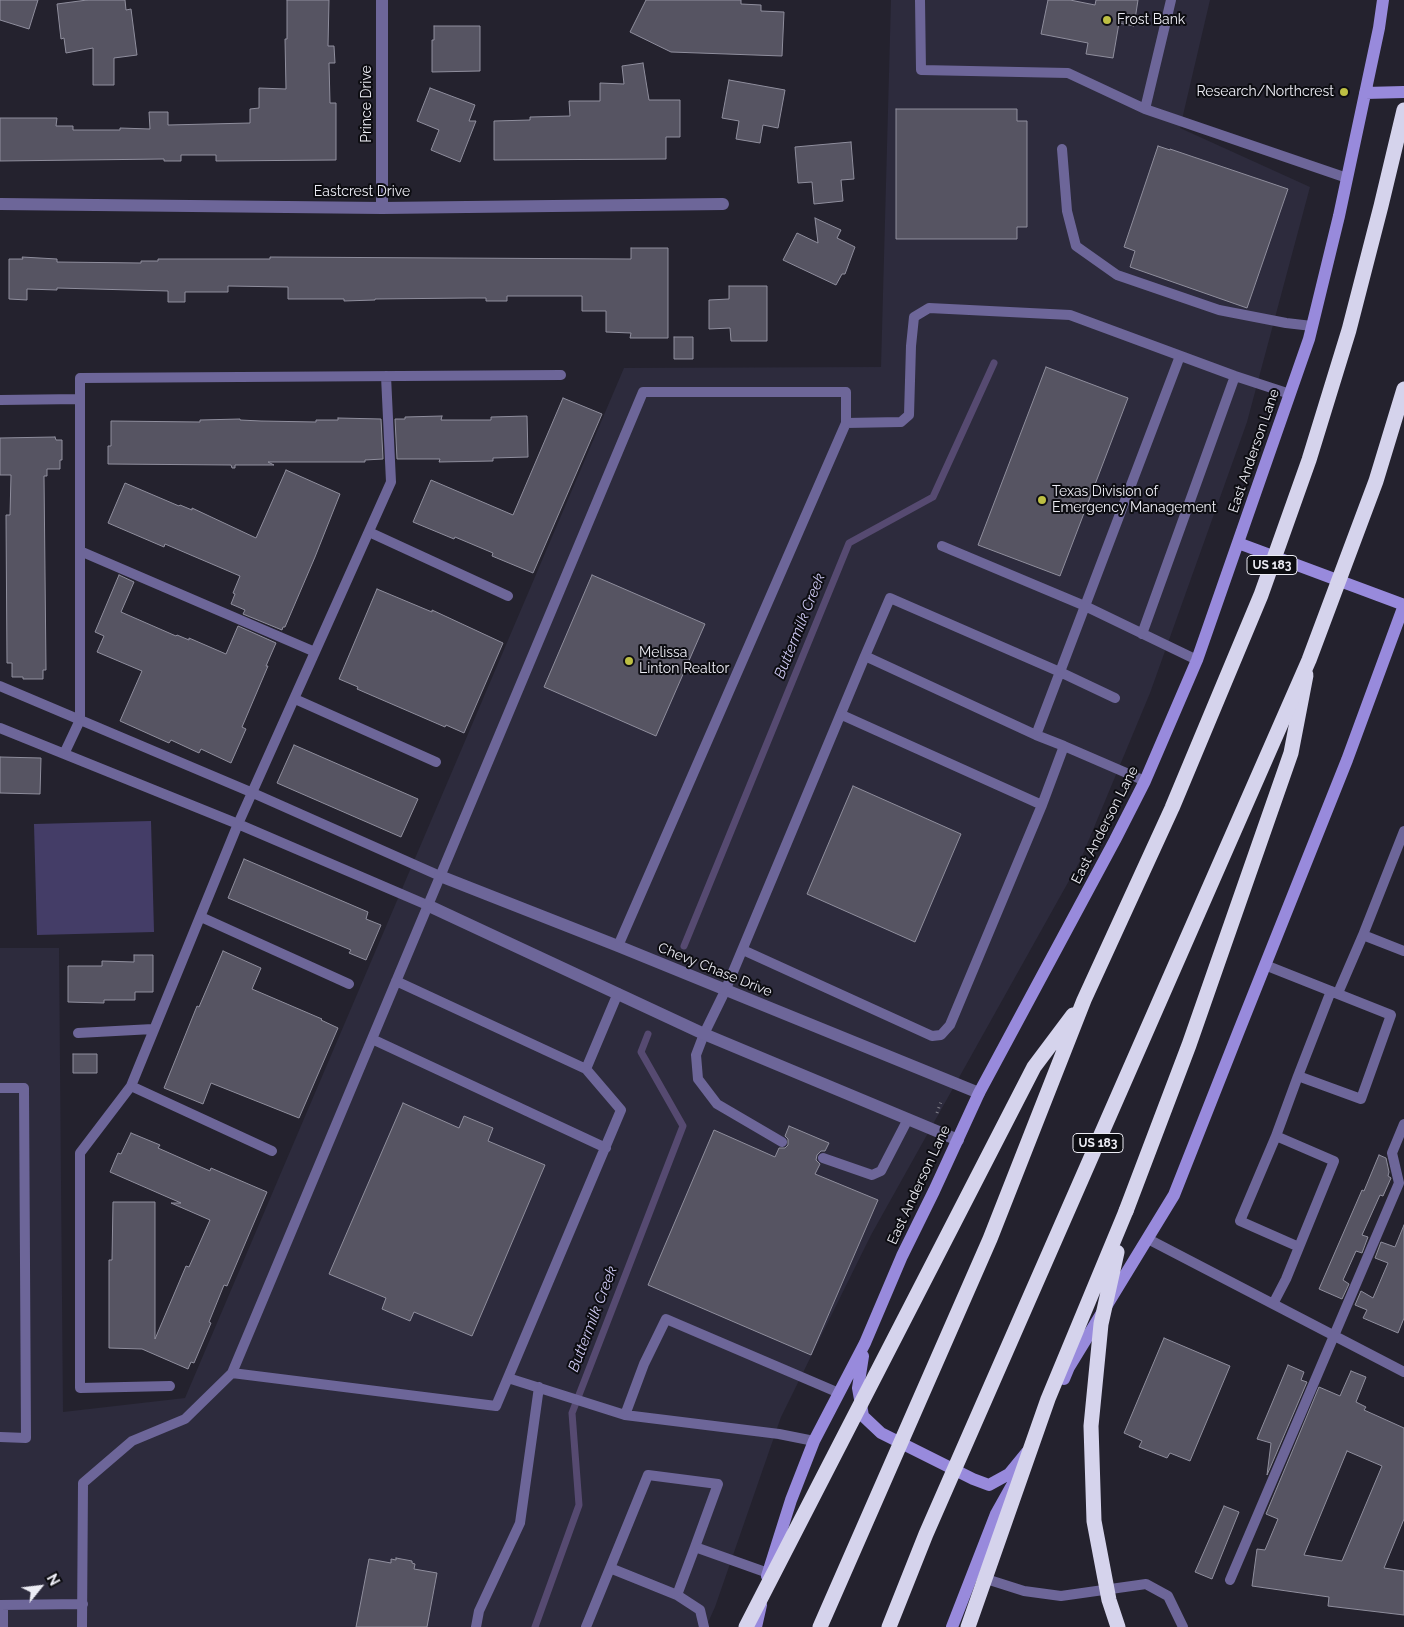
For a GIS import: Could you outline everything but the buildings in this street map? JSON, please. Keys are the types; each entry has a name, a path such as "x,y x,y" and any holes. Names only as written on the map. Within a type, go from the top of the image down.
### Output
{"highway":[{"name":"US 183","path":"820,1627 990,1239 1084,1000 1172,808 1261,595 1309,460 1349,330 1404,110"},
{"name":"US 183","path":"889,1627 930,1525 1309,660 1376,481 1404,389"},
{"path":"968,1627 1048,1399 1126,1211 1188,1045 1291,753 1309,660"},
{"path":"746,1627 1034,1067 1084,1000"},
{"path":"1118,1627 1109,1600 1094,1521 1091,1426 1101,1324 1126,1211"}],"main road":[{"name":"East Anderson Lane","path":"756,1627 768,1573 791,1500 814,1441 865,1343 902,1256 979,1093 1145,781 1197,660 1309,339 1347,178 1383,0"},
{"path":"1365,93 1404,92"},
{"path":"952,1627 996,1514 1039,1438 1069,1367 1174,1195 1347,760 1404,605 1238,543"},
{"path":"865,1343 858,1388 863,1416 881,1433 973,1479 989,1485 1010,1474 1039,1438"}],"street":[{"name":"Prince Drive","path":"382,0 382,208"},
{"name":"Eastcrest Drive","path":"0,204 382,208 723,204"},
{"name":"Chevy Chase Drive","path":"440,876 618,946 979,1093"},
{"path":"428,905 704,1034 958,1140"}],"lane":[{"path":"920,0 920,70 1068,73 1146,108 1347,178"},
{"path":"1146,108 1171,0"},
{"path":"1062,149 1068,212 1076,246 1083,251 1117,275 1219,310 1312,326"},
{"path":"846,423 901,422 909,415 911,346 914,317 929,308 1070,316 1290,394"},
{"path":"1036,735 1180,356"},
{"path":"170,1386 80,1388 80,1153 132,1086 153,1030 238,824 391,482 386,376"},
{"path":"64,754 80,720 80,378 562,376"},
{"path":"1142,634 1235,376"},
{"path":"82,1627 83,1484 132,1441 185,1419 232,1373 642,392 846,392 846,423 618,946"},
{"path":"0,400 80,399"},
{"path":"369,532 508,596"},
{"path":"942,546 1084,606 1197,660"},
{"path":"80,551 315,652"},
{"path":"782,1142 716,1104 698,1079 696,1055 743,950 890,598 1115,698"},
{"path":"865,656 1036,735 1145,781"},
{"path":"0,686 253,793 440,876"},
{"path":"295,699 436,762"},
{"path":"842,715 1042,805"},
{"path":"0,728 238,824 428,905"},
{"path":"743,950 932,1036 941,1035 950,1025 1042,805 1064,746"},
{"path":"1299,1247 1240,1221 1276,1136 1298,1076 1334,992 1363,935 1404,831"},
{"path":"201,916 349,984"},
{"path":"1363,935 1404,951"},
{"path":"1265,965 1391,1015 1361,1099 1298,1076"},
{"path":"232,1373 496,1406 606,1148 621,1110 586,1068 396,981"},
{"path":"586,1068 618,993"},
{"path":"78,1033 153,1030"},
{"path":"372,1039 606,1148"},
{"path":"132,1086 272,1151"},
{"path":"0,1088 24,1088 26,1438 0,1437"},
{"path":"822,1158 872,1175 881,1171 908,1119"},
{"path":"1230,1580 1399,1183 1392,1153 1404,1124"},
{"path":"1273,1304 1286,1279 1334,1161 1276,1136"},
{"path":"1148,1239 1404,1372"},
{"path":"625,1415 644,1364 666,1319 839,1392"},
{"path":"508,1378 625,1415 779,1434 814,1441"},
{"path":"476,1627 479,1611 520,1523 539,1387"},
{"path":"586,1627 648,1475 718,1484 677,1595"},
{"path":"694,1546 768,1573"},
{"path":"610,1568 677,1595 700,1610 704,1627"},
{"path":"972,1575 1024,1591 1061,1596 1146,1584 1168,1596 1183,1627"},
{"path":"3,1627 1,1605 83,1604"}],"path":[{"path":"936,1118 942,1099"}],"shaded area":[{"path":"891,0 1210,0 1180,128 1310,187 1247,422 1150,693 1080,861 871,1235 781,1417 715,1607 706,1627 0,1627 0,948 59,948 63,1412 185,1398 624,368 881,367"},
{"path":"151,821 154,932 37,935 34,824"}],"waterway":[{"name":"Buttermilk Creek","path":"684,946 849,543 933,497 994,363"},
{"name":"Buttermilk Creek","path":"535,1627 579,1505 572,1413 683,1126 641,1052 648,1034"}],"place":[{"name":"Frost Bank","path":"1107,20"},
{"name":"Research/Northcrest","path":"1344,92"},
{"name":"Texas Division of Emergency Management","path":"1042,500"},
{"name":"Melissa Linton Realtor","path":"629,661"}]}
